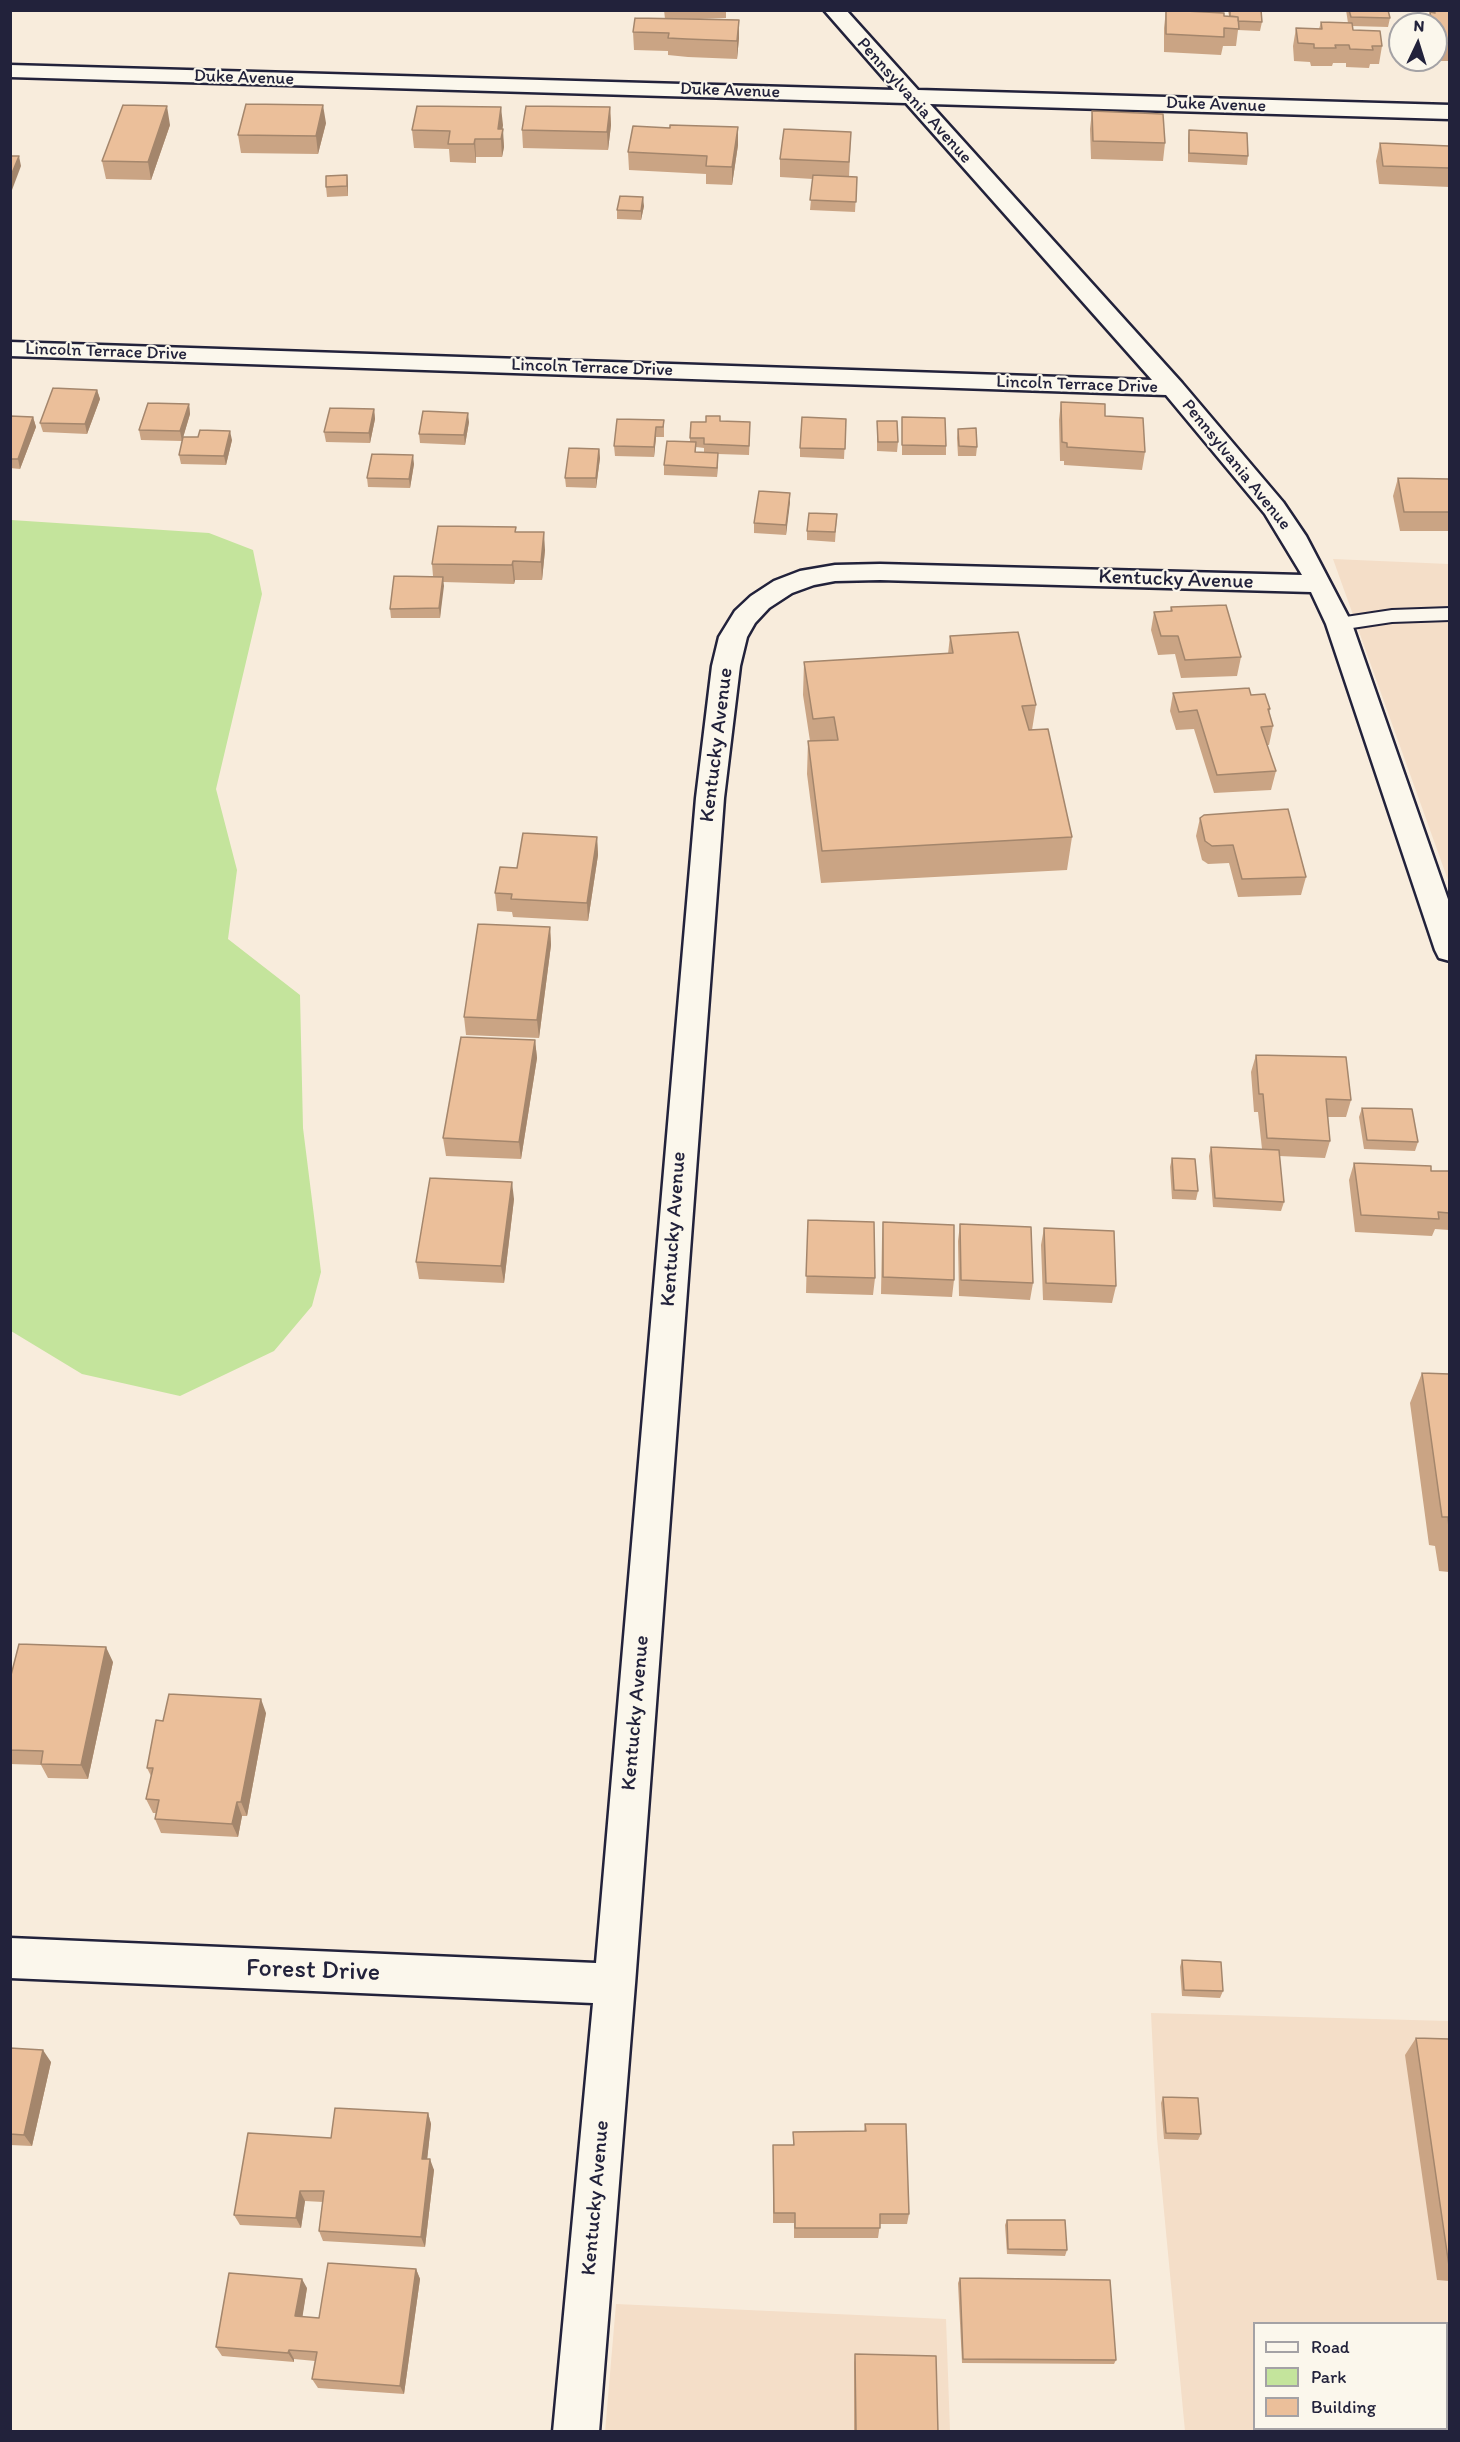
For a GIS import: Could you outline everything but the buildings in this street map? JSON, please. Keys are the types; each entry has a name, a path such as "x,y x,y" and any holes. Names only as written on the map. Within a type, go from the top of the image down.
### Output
{"street":[{"name":"Pennsylvania Avenue","path":"834,10 1173,388 1274,508 1320,584 1339,624 1449,950"},
{"name":"Duke Avenue","path":"10,71 1449,112"},
{"name":"Lincoln Terrace Drive","path":"10,349 1173,388"},
{"name":"Kentucky Avenue","path":"576,2432 615,1984 706,845 726,666 734,637 745,617 760,602 783,587 809,577 836,573 880,572 1320,584"},
{"name":"Forest Drive","path":"10,1958 615,1984"}],"lane":[{"path":"1339,624 1392,615 1449,614"}],"shaded area":[{"path":"1333,559 1449,564 1449,883"},
{"path":"1151,2013 1449,2021 1449,2431 1185,2431 1157,2138"},
{"path":"616,2304 946,2319 950,2431 605,2432"}],"green space":[{"path":"11,520 209,533 253,550 262,594 216,789 237,870 228,939 300,995 303,1128 321,1272 312,1306 274,1351 180,1396 82,1374 11,1331"}]}
